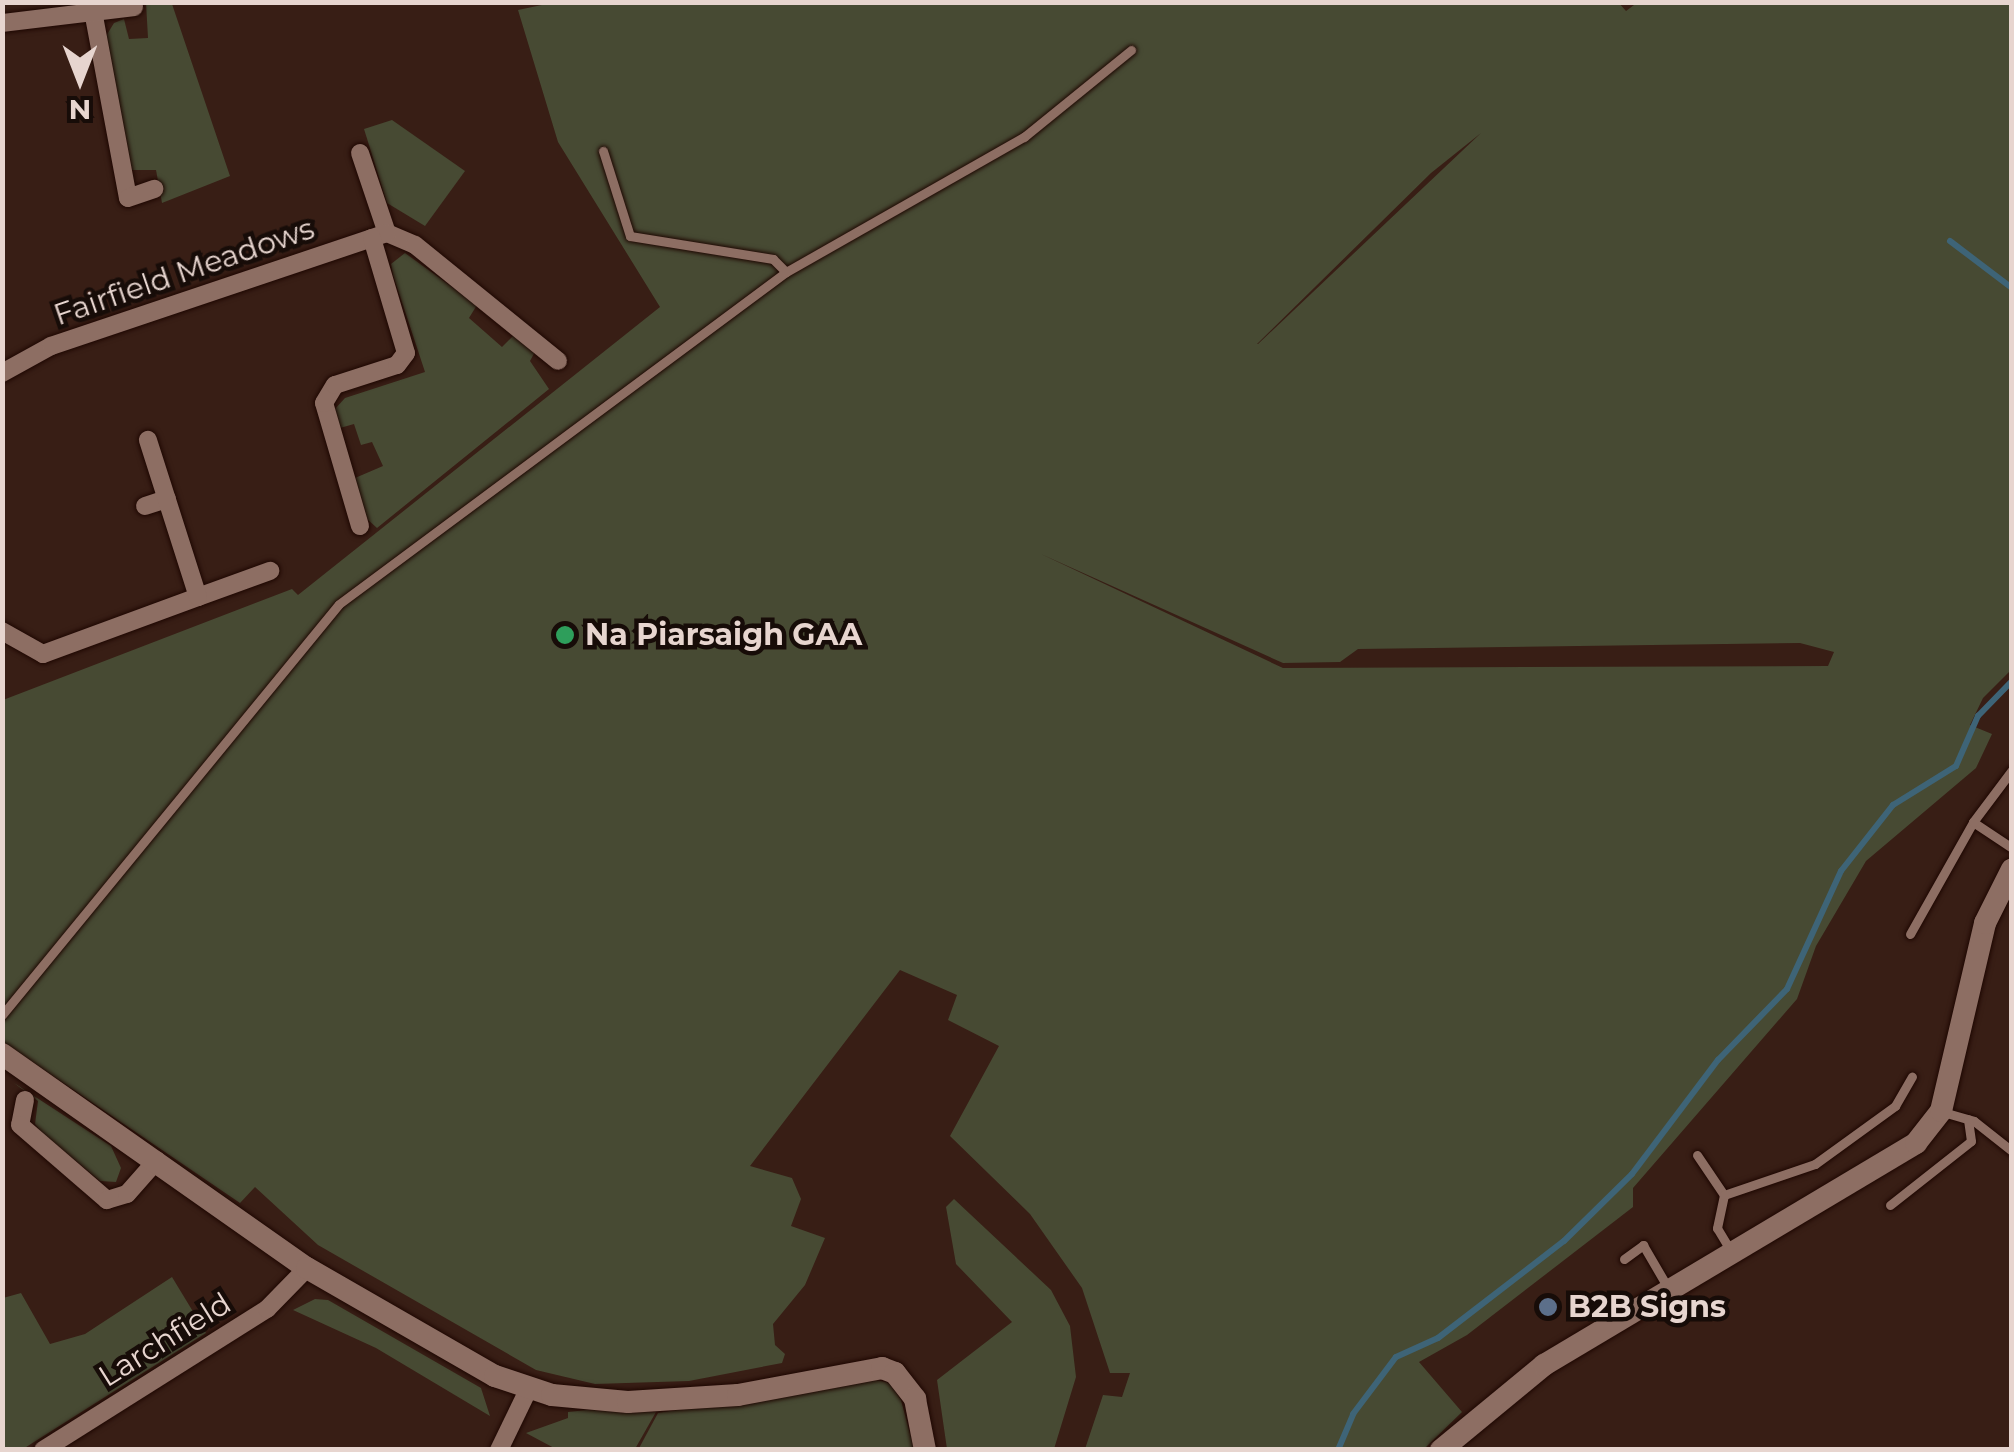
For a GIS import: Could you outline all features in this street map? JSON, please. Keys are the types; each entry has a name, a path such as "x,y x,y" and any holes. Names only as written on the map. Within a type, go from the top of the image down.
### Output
{"street":[{"path":"2,23 134,7"},
{"path":"93,11 128,198 154,189"},
{"path":"360,153 406,354 397,365 334,384 325,395 360,526"},
{"path":"379,235 416,245 558,361"},
{"name":"Fairfield Meadows","path":"2,373 51,346 379,235"},
{"path":"148,440 198,596"},
{"path":"342,461 361,456"},
{"path":"145,506 167,499"},
{"path":"2,631 43,654 270,571"},
{"path":"1441,1450 1505,1392 1667,1286 1916,1143 1941,1111 1985,923 2012,869"},
{"path":"2,1054 307,1268 450,1353 528,1390 598,1402 683,1401 882,1368 895,1373 914,1398 925,1450"},
{"path":"25,1100 20,1125 107,1200 127,1194 157,1160"},
{"name":"Larchfield","path":"43,1450 266,1309 307,1268"},
{"path":"498,1450 528,1390"}],"lane":[{"path":"5,1008 339,604 786,272 1024,137 1131,50"},
{"path":"602,150 630,236 772,260 786,272"},
{"path":"1910,934 1972,822 2012,770"},
{"path":"1972,822 2012,848"},
{"path":"1724,1195 1814,1164 1895,1106 1912,1077"},
{"path":"1941,1111 1968,1120 2012,1151"},
{"path":"1890,1205 1971,1141 1968,1120"},
{"path":"1696,1155 1724,1195 1717,1228 1730,1250"},
{"path":"1624,1259 1643,1245 1667,1286"}],"green space":[{"path":"556,2 1618,2 1626,11 1638,2 2011,3 2011,670 1983,698 1970,725 1992,734 1976,768 1866,861 1816,946 1797,999 1633,1188 1633,1207 1467,1335 1419,1362 1462,1412 1424,1449 1085,1449 1103,1395 1122,1397 1130,1373 1110,1373 1082,1288 1030,1214 950,1136 999,1046 948,1020 957,995 900,970 750,1166 792,1178 801,1199 791,1226 825,1238 805,1285 773,1324 775,1345 785,1354 782,1363 689,1381 595,1384 536,1370 318,1245 255,1187 240,1203 3,1042 3,700 292,589 298,595 660,307 558,142 518,10","holes":["1481,133 1258,344 1257,344 1431,173","1041,554 1283,663 1340,662 1358,649 1800,643 1834,652 1828,666 1283,668"]},
{"path":"146,3 172,4 230,176 162,203 156,170 132,170 103,68 103,41 114,23 124,19 129,39 148,38"},
{"path":"392,120 465,171 425,226 387,203 364,129"},
{"path":"405,253 477,305 469,318 502,347 515,334 536,350 530,361 549,389 377,528 366,518 355,478 383,466 372,442 361,445 354,424 340,428 334,410 345,398 425,372 391,264"},
{"path":"14,1083 111,1146 121,1168 116,1182 100,1181 42,1133 35,1124 38,1101"},
{"path":"954,1199 1051,1290 1070,1326 1076,1377 1054,1449 947,1449 937,1380 1012,1322 956,1264 946,1207"},
{"path":"172,1277 206,1333 23,1449 3,1449 3,1298 21,1293 50,1344 85,1334"},
{"path":"315,1299 328,1300 481,1388 490,1416 376,1348 293,1310"},
{"path":"871,1379 890,1383 901,1400 914,1449 638,1450 658,1413"},
{"path":"568,1412 656,1412 635,1449 556,1449 526,1433 568,1418"}],"waterway":[{"path":"1950,241 2012,288"},
{"path":"1338,1450 1353,1414 1396,1357 1438,1338 1564,1241 1632,1174 1718,1060 1787,989 1841,871 1893,805 1956,766 1978,716 2012,681"}],"place":[{"name":"Na Piarsaigh GAA","path":"565,635"},
{"name":"B2B Signs","path":"1548,1307"}]}
